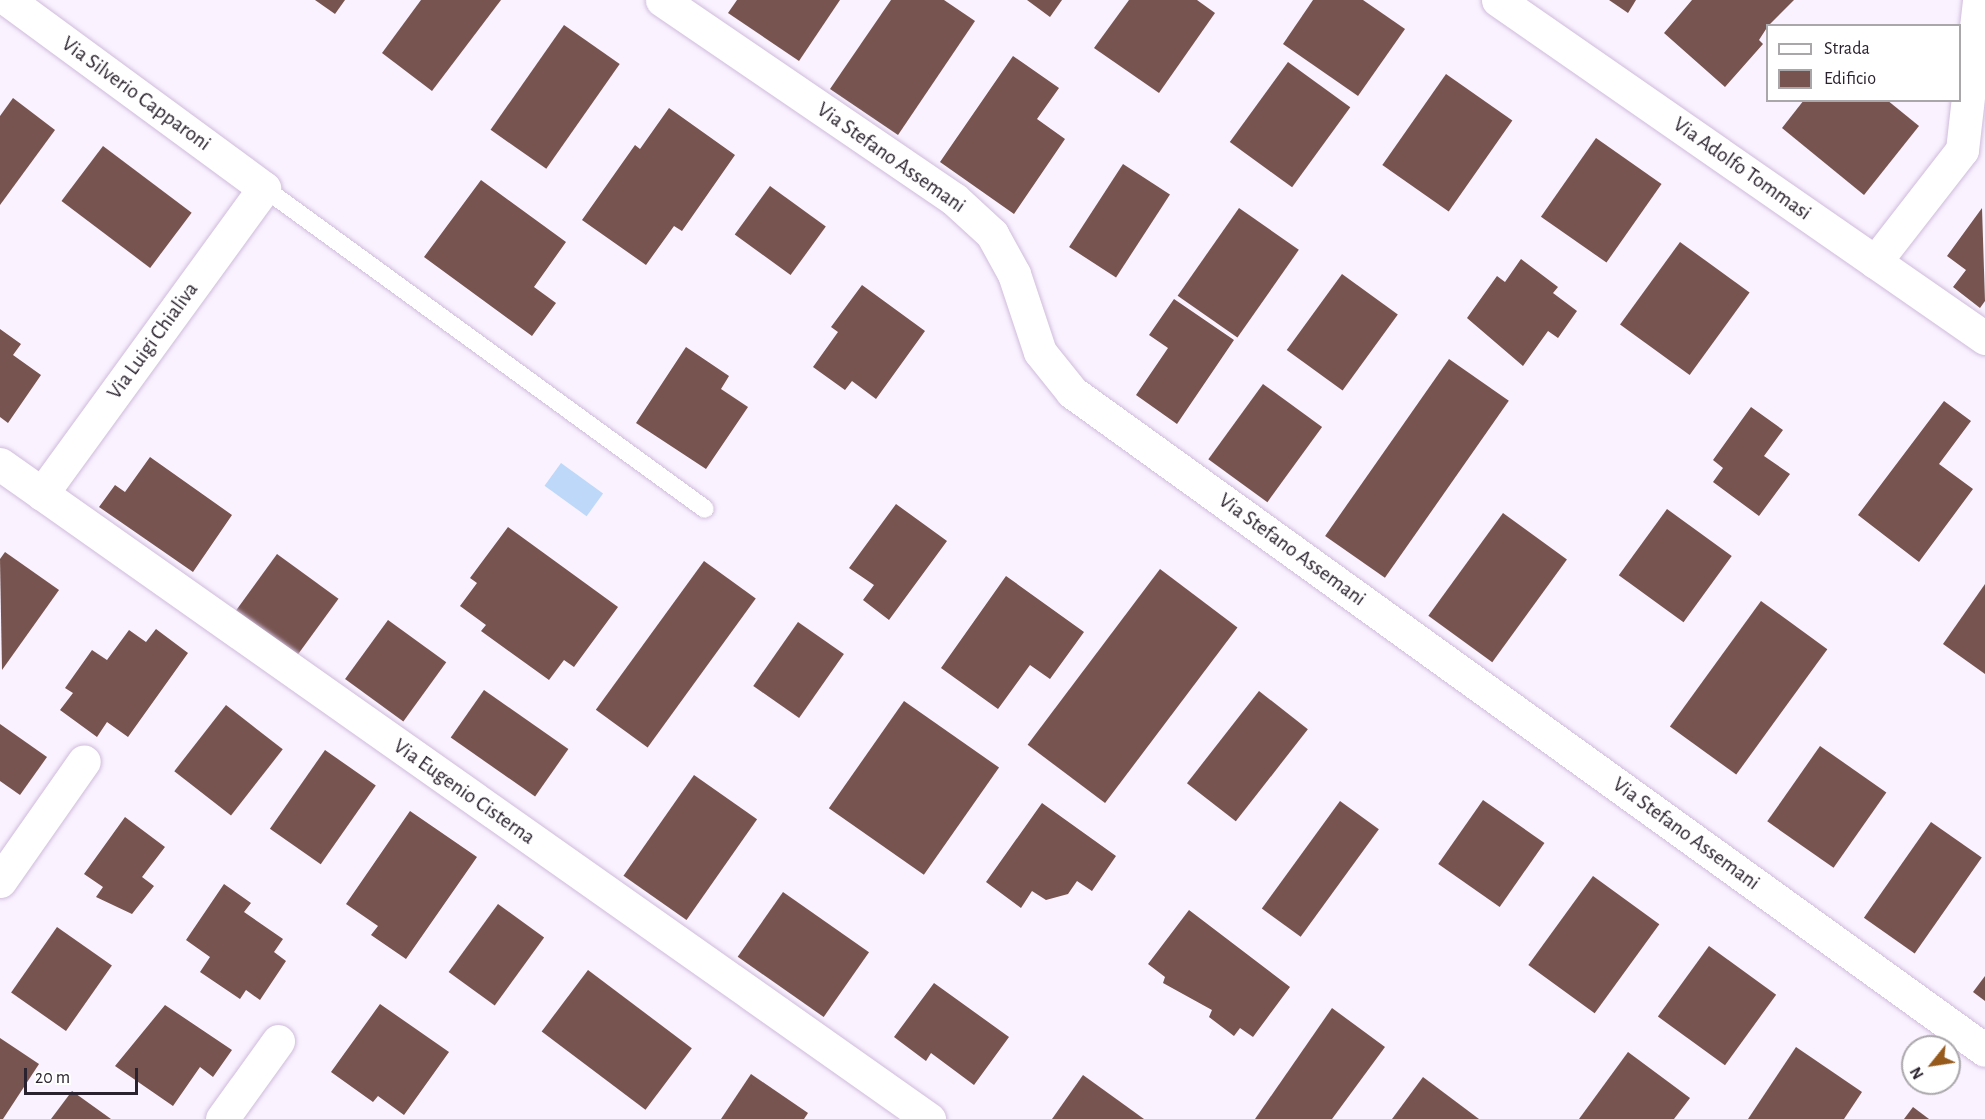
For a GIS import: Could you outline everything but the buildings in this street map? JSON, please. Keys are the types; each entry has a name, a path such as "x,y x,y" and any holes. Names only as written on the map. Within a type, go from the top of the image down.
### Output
{"street":[{"name":"Via Silverio Capparoni","path":"9,0 264,188"},
{"name":"Via Stefano Assemani","path":"662,0 954,199 992,234 1014,274 1040,352 1072,392 1985,1050"},
{"name":"Via Adolfo Tommasi","path":"1498,0 1985,338"},
{"path":"1875,261 1962,150 1979,0"},
{"name":"Via Luigi Chialiva","path":"42,494 264,188"},
{"name":"Via Eugenio Cisterna","path":"0,464 929,1119"},
{"path":"0,881 84,761"},
{"path":"222,1119 278,1041"}],"lane":[{"path":"264,188 705,508"}],"water":[{"path":"561,463 603,494 587,516 545,486"}]}
